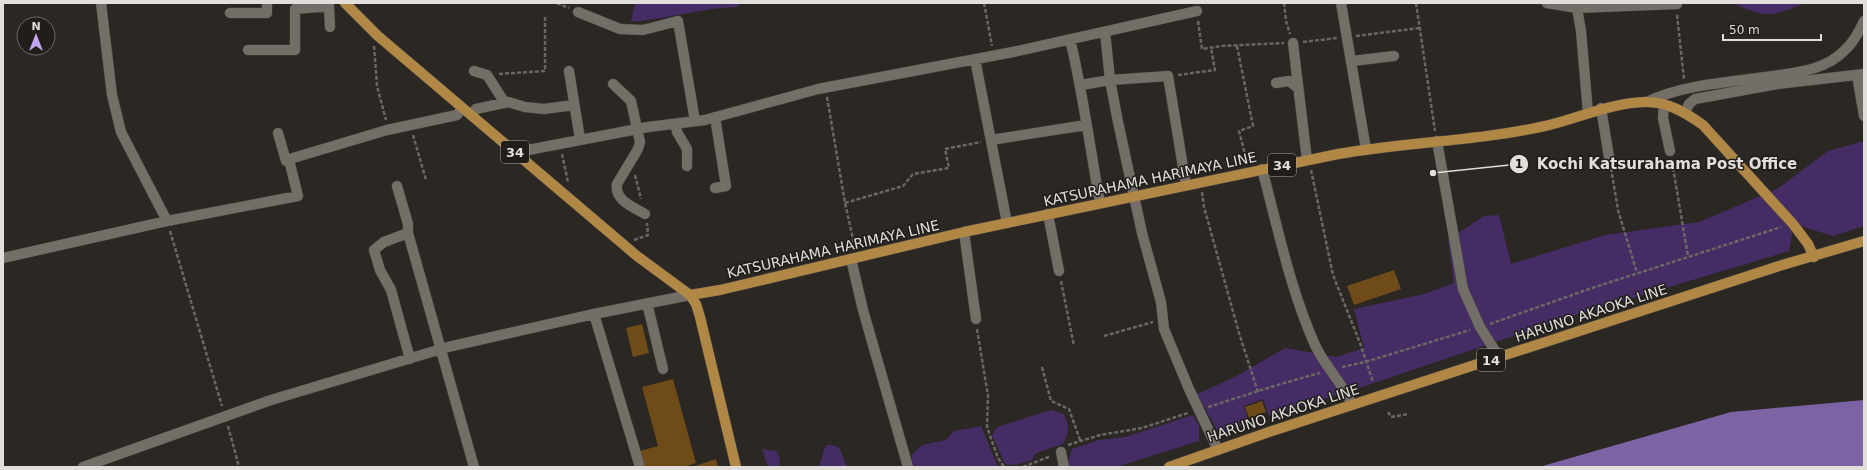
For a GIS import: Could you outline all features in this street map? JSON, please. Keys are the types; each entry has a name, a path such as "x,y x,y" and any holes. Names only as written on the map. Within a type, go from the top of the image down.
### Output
{"main road":[{"name":"34","path":"347,4 378,36 462,108 637,256 690,295 696,304 700,317 736,467"},
{"name":"KATSURAHAMA HARIMAYA LINE","path":"690,295 854,259 964,232 1262,169 1366,149 1546,126 1601,108 1619,104 1647,102 1664,104 1685,112 1703,125 1793,224 1808,244 1814,257"},
{"name":"HARUNO AKAOKA LINE","path":"1169,467 1352,405 1864,241"}],"street":[{"path":"101,3 112,95 120,127 167,221"},
{"path":"230,13 267,13 267,3"},
{"path":"1341,3 1366,149"},
{"path":"1547,3 1577,8 1670,4"},
{"path":"248,50 295,50 295,9 316,5 329,6 330,27"},
{"path":"1577,8 1581,31 1588,113"},
{"path":"520,156 528,150 560,143 715,117 826,88 994,56 1197,11"},
{"path":"578,12 620,29 643,30 678,21 695,121"},
{"path":"1647,102 1662,95 1684,90 1800,72 1820,66 1844,52 1851,44 1864,21"},
{"path":"1105,32 1110,80 1142,233 1161,302 1164,329 1218,450"},
{"path":"1070,39 1081,85 1086,125 1100,203"},
{"path":"1293,43 1307,160"},
{"path":"1352,61 1394,56"},
{"path":"976,59 1007,223"},
{"path":"474,70 487,75 505,103"},
{"path":"569,71 580,139"},
{"path":"1685,112 1689,104 1695,99 1778,84 1861,75 1864,116"},
{"path":"1081,85 1110,80 1168,76 1186,185"},
{"path":"1276,82 1289,81 1298,88"},
{"path":"613,84 631,101 636,130 640,142 638,149 617,184 616,190 619,197 645,214"},
{"path":"471,115 476,109 512,102 525,107 544,109 574,105"},
{"path":"1664,104 1663,118 1670,151"},
{"path":"278,133 286,161 388,130 457,115 462,108"},
{"path":"1601,108 1609,158"},
{"path":"715,117 726,186 715,188"},
{"path":"676,124 677,132 687,149 687,166"},
{"path":"991,140 1086,125"},
{"path":"1437,141 1463,289 1480,327 1499,358"},
{"path":"3,258 167,221 298,196 289,160"},
{"path":"1262,169 1294,292 1316,346 1329,370 1347,392 1352,405"},
{"path":"397,186 408,224 408,233 474,467"},
{"path":"1048,214 1059,271"},
{"path":"964,232 976,319"},
{"path":"408,233 384,242 374,250 380,270 391,290 410,359"},
{"path":"854,259 896,429 908,467"},
{"path":"83,467 271,400 441,349 594,314 690,295"},
{"path":"647,303 663,369"},
{"path":"594,314 640,467"},
{"path":"1062,452 1064,467"}],"path":[{"path":"984,3 994,56"},
{"path":"1284,3 1286,21 1293,43"},
{"path":"1416,3 1437,141"},
{"path":"1670,4 1684,90"},
{"path":"487,75 545,70 545,17"},
{"path":"378,36 374,41 377,86 388,130"},
{"path":"1237,46 1253,126 1239,131 1249,172"},
{"path":"1168,76 1215,70 1211,48"},
{"path":"826,88 854,259"},
{"path":"410,125 426,180"},
{"path":"845,203 903,186 913,174 949,168 945,148 991,140"},
{"path":"560,143 569,189 567,196"},
{"path":"1670,151 1688,256"},
{"path":"1609,158 1618,210 1636,273"},
{"path":"1307,160 1313,176 1333,275 1360,343 1365,362 1373,382"},
{"path":"1201,182 1204,207 1239,333 1258,392"},
{"path":"167,221 239,467"},
{"path":"1023,467 1062,452 1068,445 1080,440 1142,428 1199,409 1258,392 1268,386 1365,362 1480,327 1636,273 1793,224"},
{"path":"1059,271 1074,346"},
{"path":"976,319 988,396 987,427 998,458 1004,467"},
{"path":"1104,336 1163,319"},
{"path":"1042,367 1051,401 1069,409 1080,440"},
{"path":"1388,412 1391,417 1408,414"}],"shaded area":[{"path":"635,3 741,3 737,7 711,9 658,19 631,22"},
{"path":"1733,3 1805,3 1784,11 1762,14"},
{"path":"1864,141 1864,226 1833,236 1794,224 1789,251 1573,316 1347,392 1269,416 1263,399 1244,406 1249,422 1220,435 1197,394 1233,378 1285,348 1336,357 1364,348 1354,309 1424,294 1454,283 1448,240 1484,216 1499,215 1511,264 1605,235 1699,222 1777,189 1828,151"},
{"path":"1864,400 1864,467 1539,467 1731,412"},
{"path":"1051,410 1064,414 1066,418 1068,432 1063,444 1036,453 1032,460 1016,465 1005,464 992,435 997,427"},
{"path":"1193,415 1199,426 1199,441 1116,467 1070,467 1067,464 1072,449 1099,440 1125,437"},
{"path":"981,426 998,467 912,467 912,455 922,445 946,440 954,431"},
{"path":"827,445 836,446 839,448 848,467 819,467"},
{"path":"762,449 776,451 780,458 779,467 768,467"}],"building":[{"path":"1394,270 1401,289 1354,305 1347,286"},
{"path":"642,324 649,353 633,357 626,328"},
{"path":"673,379 696,463 683,467 645,467 640,451 658,446 642,387"},
{"path":"1262,401 1266,412 1249,418 1245,407"},
{"path":"716,459 718,467 692,467"}],"place":[{"name":"Kochi Katsurahama Post Office","path":"1433,173"}]}
